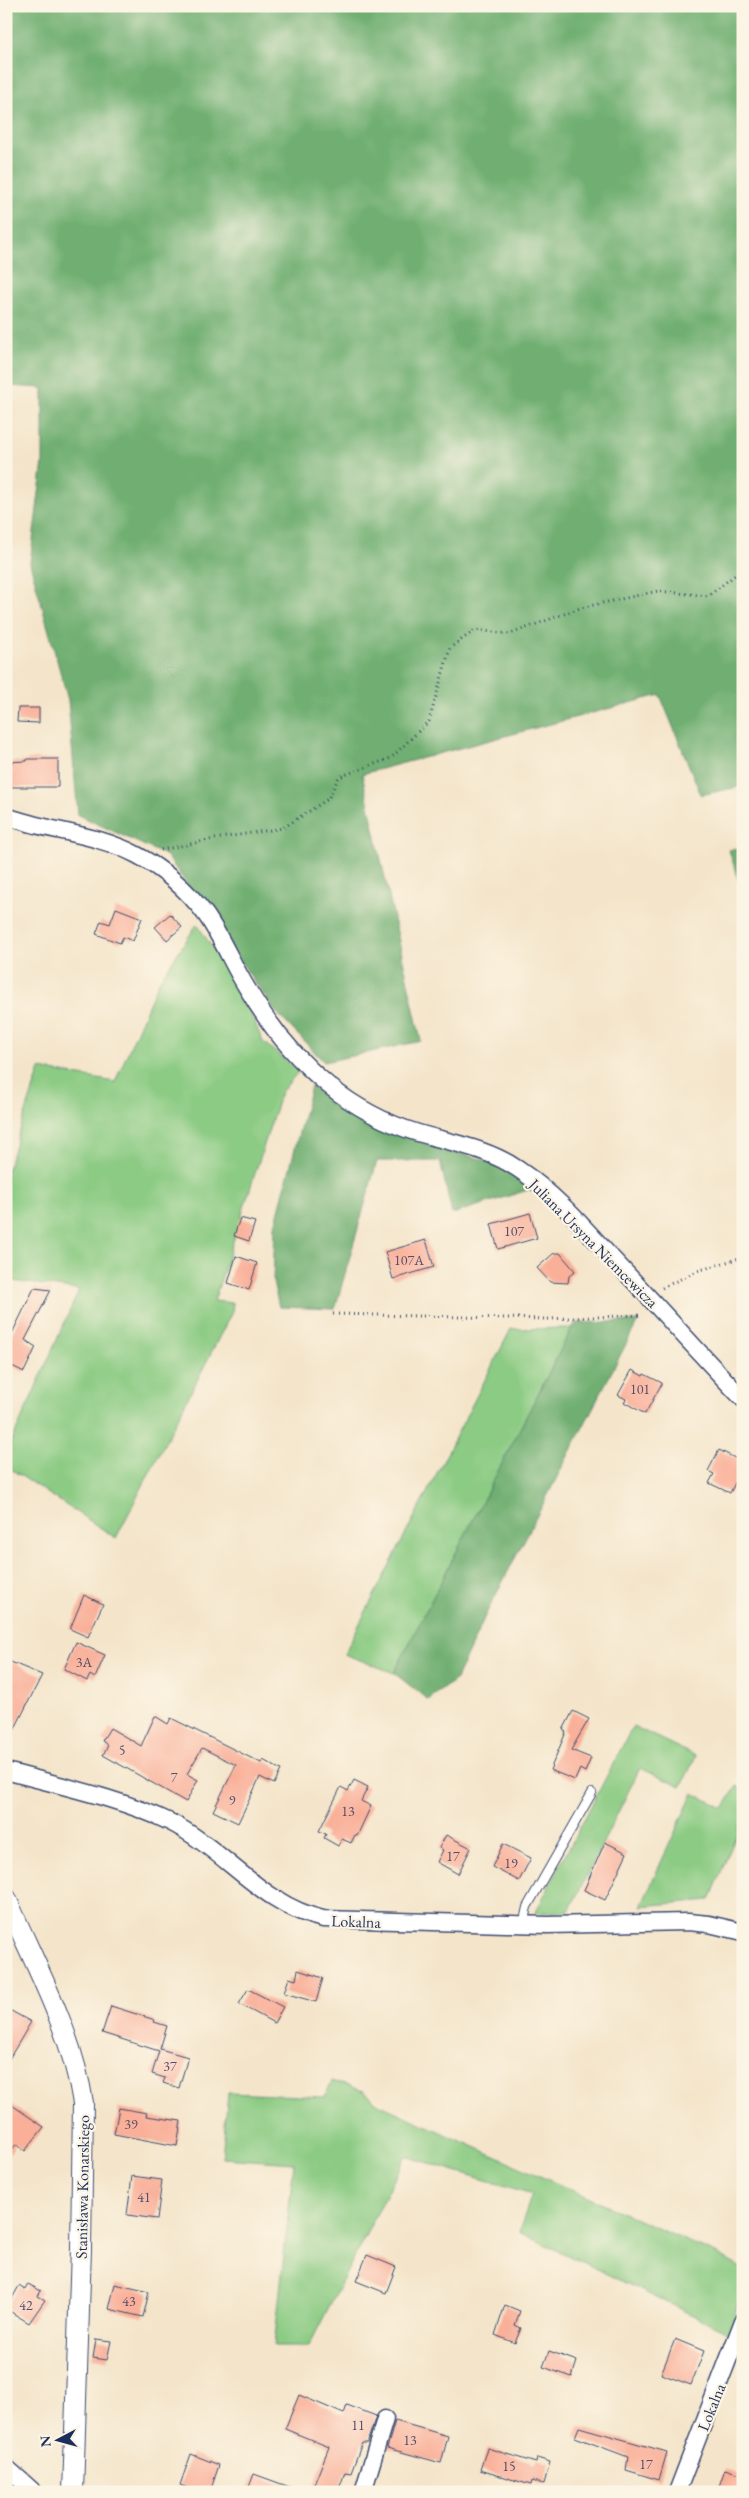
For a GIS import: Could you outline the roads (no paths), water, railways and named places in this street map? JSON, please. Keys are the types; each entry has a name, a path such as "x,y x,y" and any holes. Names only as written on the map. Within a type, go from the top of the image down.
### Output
{"street":[{"name":"Juliana Ursyna Niemcewicza","path":"6,816 24,822 90,836 138,856 181,887 206,916 246,987 267,1019 287,1044 326,1083 345,1098 391,1123 478,1149 499,1157 520,1170 550,1194 743,1399"},
{"name":"Lokalna","path":"6,1771 138,1810 170,1822 191,1834 284,1903 314,1917 334,1920 523,1925 688,1922 709,1924 743,1932"},
{"name":"Stanisława Konarskiego","path":"6,1898 68,2038 83,2103 81,2249 73,2492"},
{"name":"Lokalna","path":"677,2492 743,2321"},
{"path":"363,2492 385,2419"},
{"path":"6,2467 34,2492"}],"lane":[{"path":"523,1925 527,1907 592,1793"}]}
